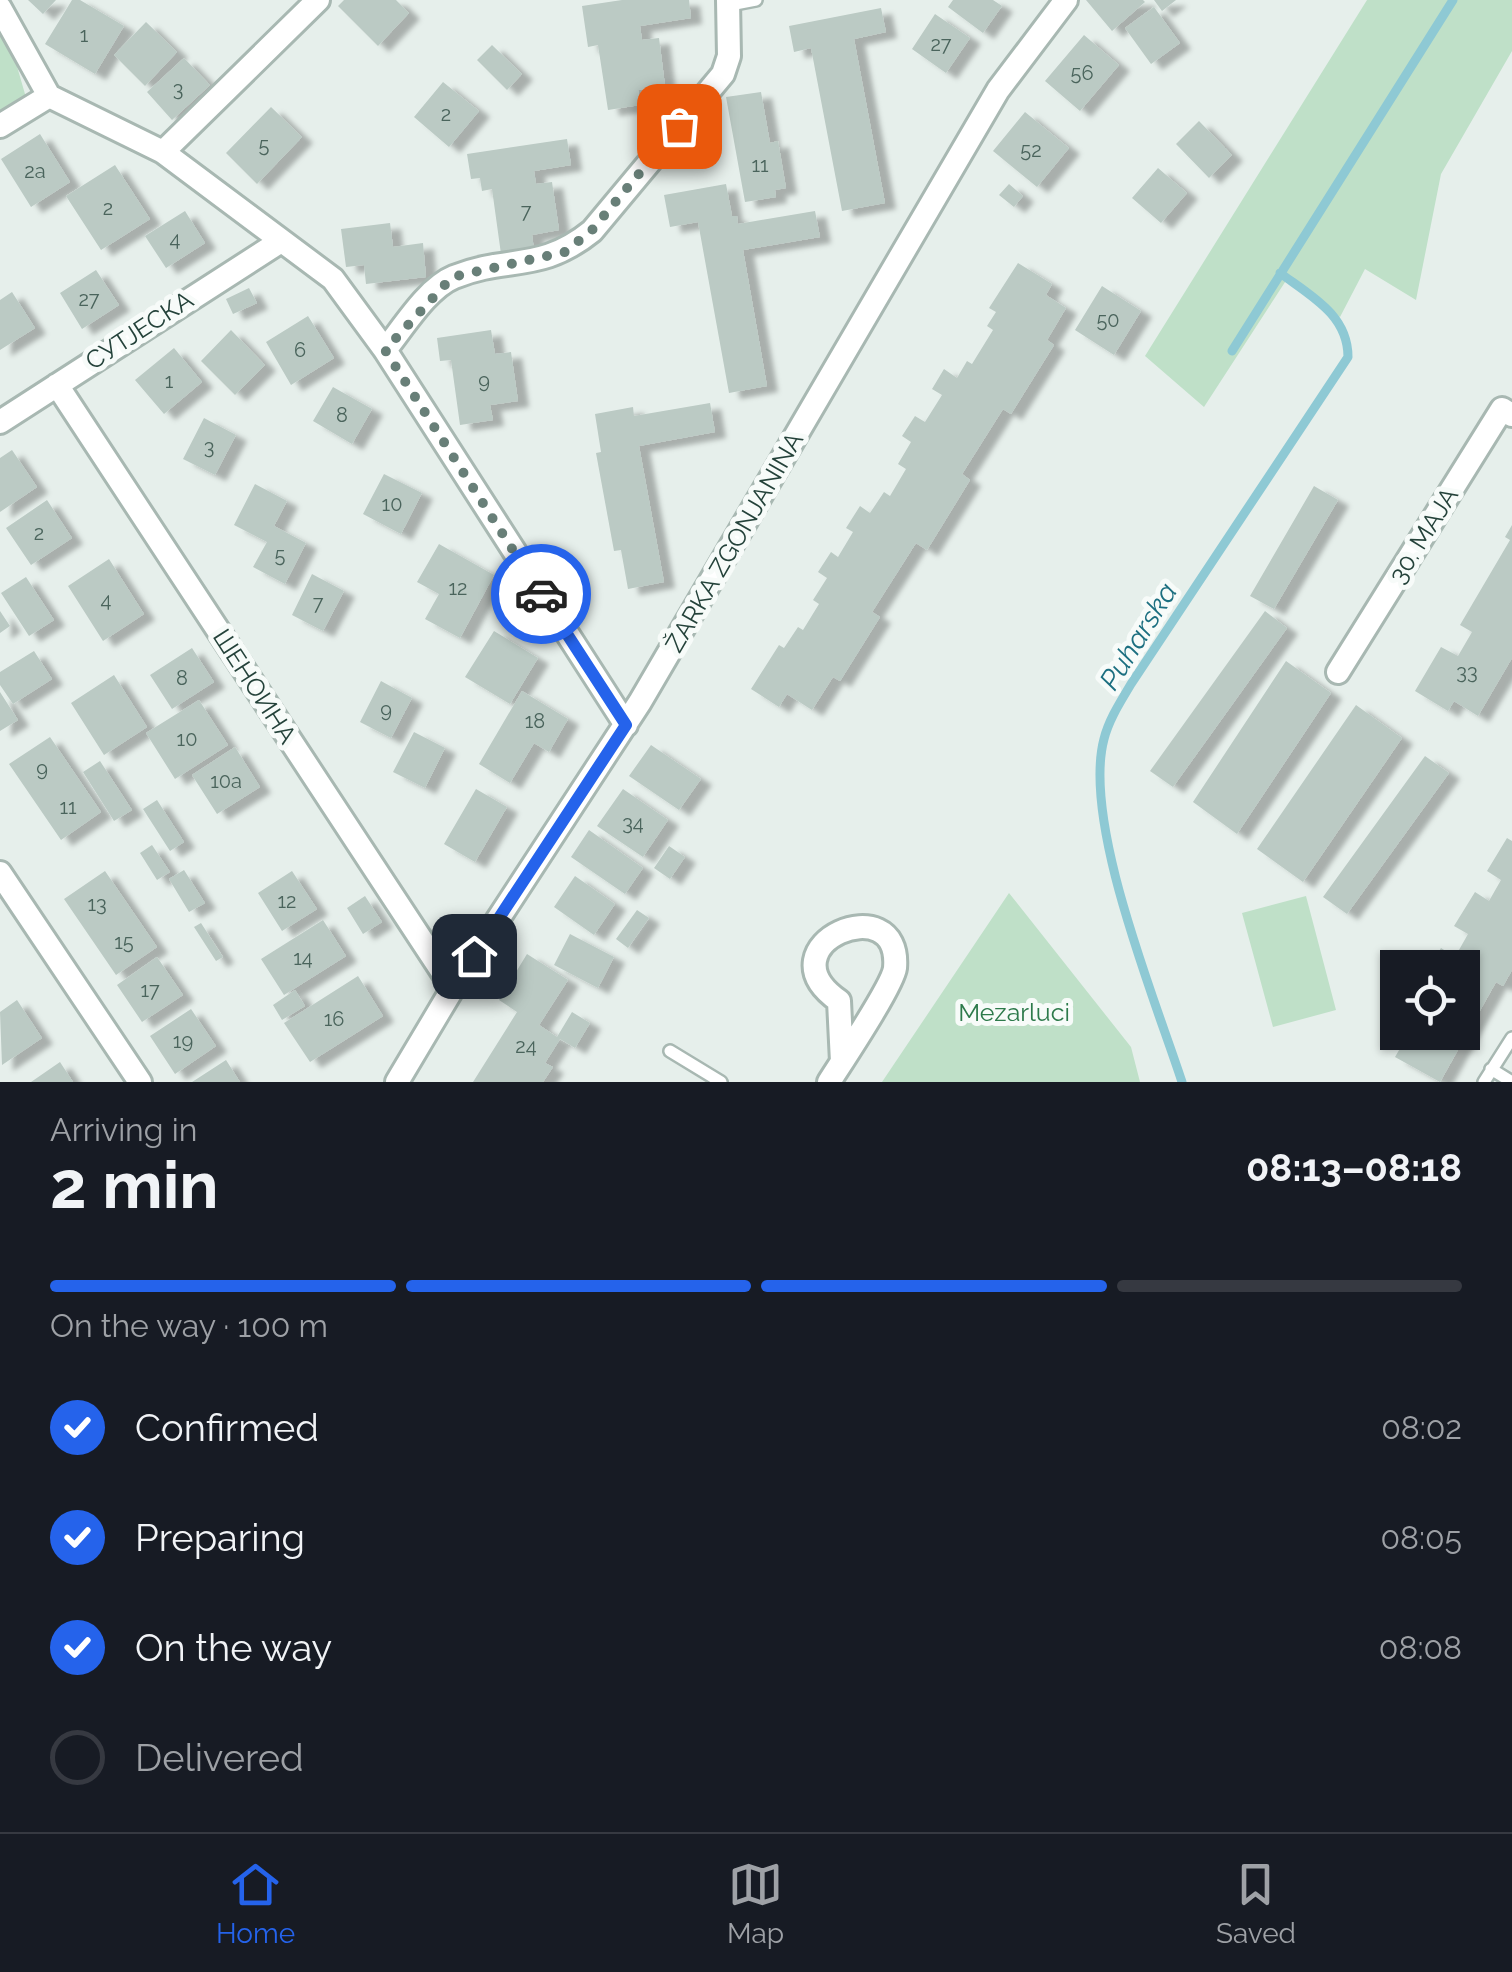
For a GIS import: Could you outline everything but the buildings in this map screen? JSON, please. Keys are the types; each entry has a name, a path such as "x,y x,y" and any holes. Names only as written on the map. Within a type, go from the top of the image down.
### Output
{"street":[{"path":"163,152 318,0"},
{"name":"ŽARKA ZGONJANINA","path":"397,1082 453,988 626,725 998,90 1066,0"},
{"path":"385,350 452,277 543,260 565,252 592,230 723,74 728,56 729,2"},
{"path":"0,8 48,96 163,152 332,279 385,350 626,725"},
{"path":"0,126 48,96"},
{"name":"СУТЈЕСКА","path":"0,422 281,241"},
{"name":"ШЕНОИНА","path":"57,384 453,988"},
{"name":"30. МАЈА","path":"1338,672 1502,409 1512,415"},
{"path":"0,872 140,1082"},
{"path":"829,1082 842,1062 878,998 889,986 896,966 888,941 875,930 855,925 838,929 824,942 816,960 818,975 828,992 840,1001 842,1062"}],"lane":[{"path":"729,2 756,0"},
{"path":"1484,1082 1512,1038"},
{"path":"670,1051 721,1082"},
{"path":"1492,1069 1512,1082"}],"green space":[{"path":"1367,0 1512,0 1512,51 1441,174 1416,300 1365,269 1340,317 1289,276 1204,407 1145,356"},
{"path":"0,29 12,49 27,101 0,119"},
{"name":"Mezarluci","path":"1009,893 1131,1047 1140,1082 882,1082"},
{"path":"1306,896 1336,1010 1273,1027 1242,913"}],"waterway":[{"path":"1232,351 1453,0"},
{"name":"Puharska","path":"1182,1082 1112,862 1100,774 1104,739 1131,684 1348,357 1342,329 1335,318 1280,273"}],"way so far":[{"path":"541,594 385,350 452,277 543,260 565,252 592,230 679,126"}],"route":[{"path":"474,956 626,725 541,594"}]}
